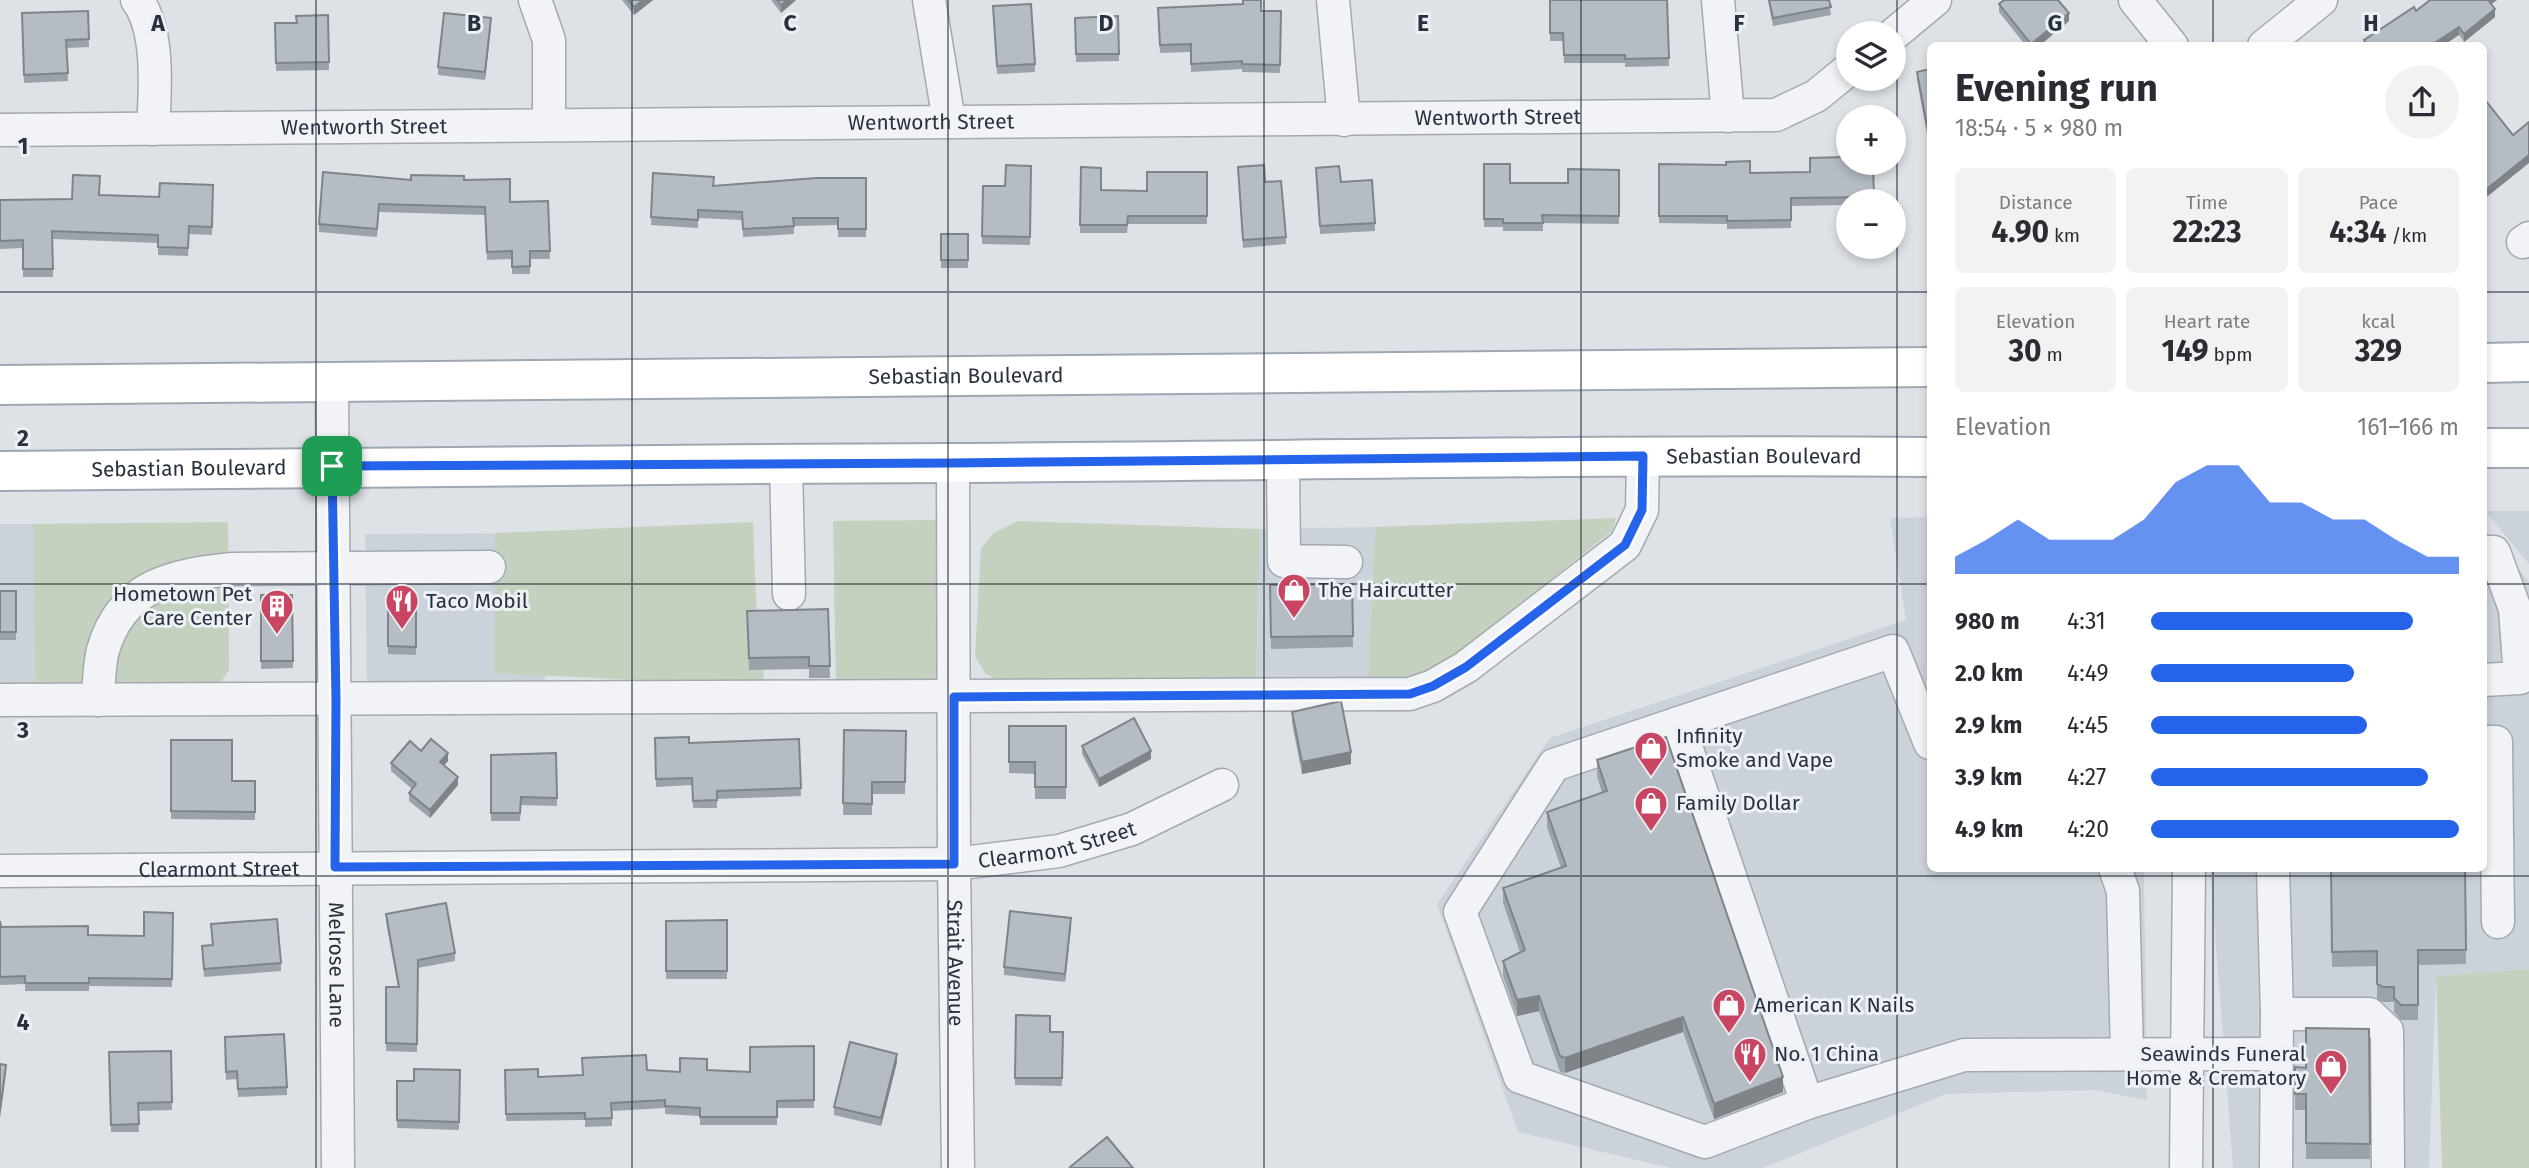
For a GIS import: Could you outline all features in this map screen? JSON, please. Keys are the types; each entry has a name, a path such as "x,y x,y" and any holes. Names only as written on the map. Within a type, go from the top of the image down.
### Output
{"main road":[{"path":"2487,363 2529,362"},
{"name":"Sebastian Boulevard","path":"0,385 1927,367"},
{"path":"2487,448 2529,448"},
{"name":"Sebastian Boulevard","path":"0,471 1643,456 1927,457"}],"street":[{"path":"136,0 144,9 154,53 153,129"},
{"path":"535,0 549,40 549,125"},
{"path":"929,0 949,121"},
{"path":"1333,0 1344,120"},
{"path":"1718,0 1728,116"},
{"path":"1906,24 1935,0"},
{"path":"2136,0 2169,42"},
{"path":"2269,42 2321,0"},
{"name":"Wentworth Street","path":"0,130 1776,115 1816,96 1836,80"},
{"name":"Melrose Lane","path":"332,382 338,1168"},
{"path":"0,700 1410,694 1433,686 1466,667 1625,545 1642,510 1643,456"},
{"path":"1283,459 1284,561 1346,562"},
{"name":"Strait Avenue","path":"953,463 958,1168"},
{"path":"786,464 789,594"},
{"path":"2487,552 2494,552 2515,609 2520,678 2487,680"},
{"path":"98,700 103,651 122,609 151,587 192,573 232,569 489,567"},
{"path":"1927,736 1893,651 1554,765 1460,912 1520,1077 1705,1142 1807,1102 1964,1055 2277,1054"},
{"path":"1678,723 1807,1102"},
{"path":"2487,742 2496,742 2490,834 2498,922"},
{"name":"Clearmont Street","path":"0,871 954,864 1059,851 1132,829 1222,785"},
{"path":"2116,872 2123,891 2127,1054"},
{"path":"2186,1168 2189,872"},
{"path":"2273,872 2277,1014 2276,1168"},
{"path":"2277,1014 2369,1014 2387,1031 2388,1168"}],"shaded area":[{"path":"2487,511 2529,511 2529,564 2487,513"},
{"path":"1927,517 1927,872 2144,872 2147,1100 2094,1090 1946,1094 1763,1168 1671,1168 1518,1132 1437,904 1550,738 1906,620 1890,518"},
{"path":"0,524 33,524 35,708 0,708"},
{"path":"1375,527 1368,678 1256,681 1260,529"},
{"path":"2487,531 2529,582 2529,969 2436,976 2429,1168 2233,1168 2210,872 2487,872"},
{"path":"543,533 545,688 367,689 365,534"}],"green space":[{"path":"1616,518 1612,531 1459,653 1416,678 1368,678 1375,527"},
{"path":"940,520 941,681 836,689 833,521"},
{"path":"1017,521 1260,529 1256,681 1000,681 986,674 975,657 981,548 994,533"},
{"path":"228,522 229,670 212,695 35,696 33,524"},
{"path":"753,522 757,622 749,670 763,670 764,686 494,673 495,533"},
{"path":"2529,969 2529,1168 2442,1168 2436,976"}],"building":[{"path":"628,0 643,0 634,7"},
{"path":"1243,0 1261,0 1261,11 1281,11 1280,65 1242,64 1242,61 1191,64 1191,44 1160,45 1158,8 1243,4"},
{"path":"1550,0 1667,0 1669,58 1625,59 1625,55 1564,55 1563,33 1550,33"},
{"path":"1769,0 1829,0 1831,7 1773,18"},
{"path":"2004,0 2058,0 2069,13 2033,42 2029,42 1999,4"},
{"path":"2430,0 2488,0 2495,9 2464,34 2459,27 2436,42 2364,40 2414,7 2416,11"},
{"path":"1031,4 1035,64 997,66 993,6"},
{"path":"88,11 89,39 66,40 68,73 24,75 22,13"},
{"path":"444,13 491,18 485,72 438,67"},
{"path":"328,15 329,62 276,63 275,23 297,23 296,16"},
{"path":"1118,16 1119,54 1076,54 1075,18"},
{"path":"1927,70 1927,126 1917,72"},
{"path":"2487,102 2513,135 2529,122 2529,155 2487,189"},
{"path":"1836,157 1836,175 1873,175 1874,189 1836,189 1836,197 1791,198 1791,220 1727,221 1727,216 1659,216 1659,164 1726,165 1726,162 1750,161 1750,173 1810,172 1810,158"},
{"path":"1484,164 1510,164 1510,183 1568,183 1568,169 1619,170 1619,216 1542,215 1543,223 1503,223 1503,219 1484,219"},
{"path":"1006,165 1031,166 1030,237 982,236 983,186 1005,186"},
{"path":"1264,165 1265,182 1281,181 1286,237 1243,240 1238,167"},
{"path":"1339,166 1341,182 1372,180 1375,223 1320,226 1316,168"},
{"path":"1081,167 1101,168 1101,190 1147,191 1147,172 1207,172 1207,216 1128,216 1127,225 1080,225"},
{"path":"323,172 411,180 411,175 464,176 464,180 510,179 510,202 548,201 550,251 530,251 530,266 512,267 512,251 487,252 485,207 379,204 377,229 319,224"},
{"path":"653,173 714,177 713,186 816,178 866,178 866,229 838,229 838,218 793,218 794,226 743,229 742,212 698,210 698,220 651,217"},
{"path":"73,175 100,176 99,195 159,197 160,183 213,185 212,227 189,226 188,248 158,247 158,235 52,231 53,269 23,269 23,240 0,241 0,200 72,199"},
{"path":"941,234 968,234 968,260 941,260"},
{"path":"1352,584 1353,636 1271,637 1270,585"},
{"path":"0,591 16,591 16,632 0,632"},
{"name":"Hometown Pet Care Center","path":"261,595 292,595 293,661 261,661"},
{"name":"Taco Mobil","path":"388,599 416,599 416,647 388,646"},
{"path":"828,609 830,666 809,666 809,657 749,658 747,611"},
{"path":"1341,701 1351,752 1302,762 1292,712"},
{"path":"1134,718 1151,751 1099,779 1082,746"},
{"path":"1009,726 1066,726 1066,787 1035,787 1035,762 1009,762"},
{"path":"844,730 906,731 905,782 872,782 872,804 843,803"},
{"path":"689,737 689,743 799,739 801,788 717,791 717,800 693,801 692,778 656,779 655,738"},
{"path":"1666,737 1783,1077 1714,1104 1683,1017 1565,1058 1560,1056 1539,996 1517,1000 1503,961 1525,950 1503,888 1566,866 1547,812 1607,791 1597,760"},
{"path":"431,739 448,753 440,762 458,777 430,810 409,793 416,784 391,763 410,741 421,751"},
{"path":"171,740 232,740 232,781 255,781 255,812 171,811"},
{"path":"556,753 557,798 521,797 520,813 491,813 491,755"},
{"path":"2331,872 2465,872 2466,950 2418,950 2418,1005 2401,1005 2394,998 2394,987 2377,984 2377,951 2332,952"},
{"path":"446,903 455,953 418,960 417,1044 386,1043 386,987 399,987 386,914"},
{"path":"1010,911 1071,918 1065,974 1004,967"},
{"path":"144,912 173,913 172,979 89,978 89,983 25,983 25,976 0,977 0,921 1,927 88,926 88,935 144,936"},
{"path":"277,919 281,963 204,969 202,946 213,945 211,924"},
{"path":"727,920 727,971 666,971 666,921"},
{"path":"1016,1015 1050,1016 1050,1032 1063,1032 1062,1078 1015,1078"},
{"name":"Seawinds Funeral Home & Crematory","path":"2306,1028 2369,1029 2370,1144 2306,1143 2306,1094 2295,1094 2295,1067 2306,1068"},
{"path":"284,1034 287,1087 238,1089 237,1071 226,1072 225,1037"},
{"path":"850,1042 897,1054 881,1118 834,1107"},
{"path":"814,1046 814,1100 777,1101 777,1117 700,1117 700,1108 665,1106 665,1100 611,1103 612,1118 585,1119 585,1113 506,1114 505,1070 538,1069 538,1077 583,1075 582,1058 646,1055 647,1070 680,1072 680,1058 707,1059 707,1070 750,1072 750,1047"},
{"path":"171,1051 172,1102 138,1103 139,1124 111,1125 109,1052"},
{"path":"0,1064 6,1065 0,1110"},
{"path":"414,1069 460,1070 459,1122 397,1120 397,1081 414,1081"},
{"path":"1107,1137 1133,1168 1070,1167"}],"place":[{"name":"The Haircutter","path":"1294,620"},
{"name":"Taco Mobil","path":"402,631"},
{"name":"Hometown Pet Care Center","path":"277,636"},
{"name":"Infinity Smoke and Vape","path":"1651,778"},
{"name":"Family Dollar","path":"1651,833"},
{"name":"American K Nails","path":"1729,1035"},
{"name":"No. 1 China","path":"1750,1084"},
{"name":"Seawinds Funeral Home & Crematory","path":"2331,1096"}],"route":[{"path":"1643,456 1642,510 1625,545 1466,667 1433,686 1410,694 954,697 954,864 335,867 336,699 332,466 1643,456"}]}
